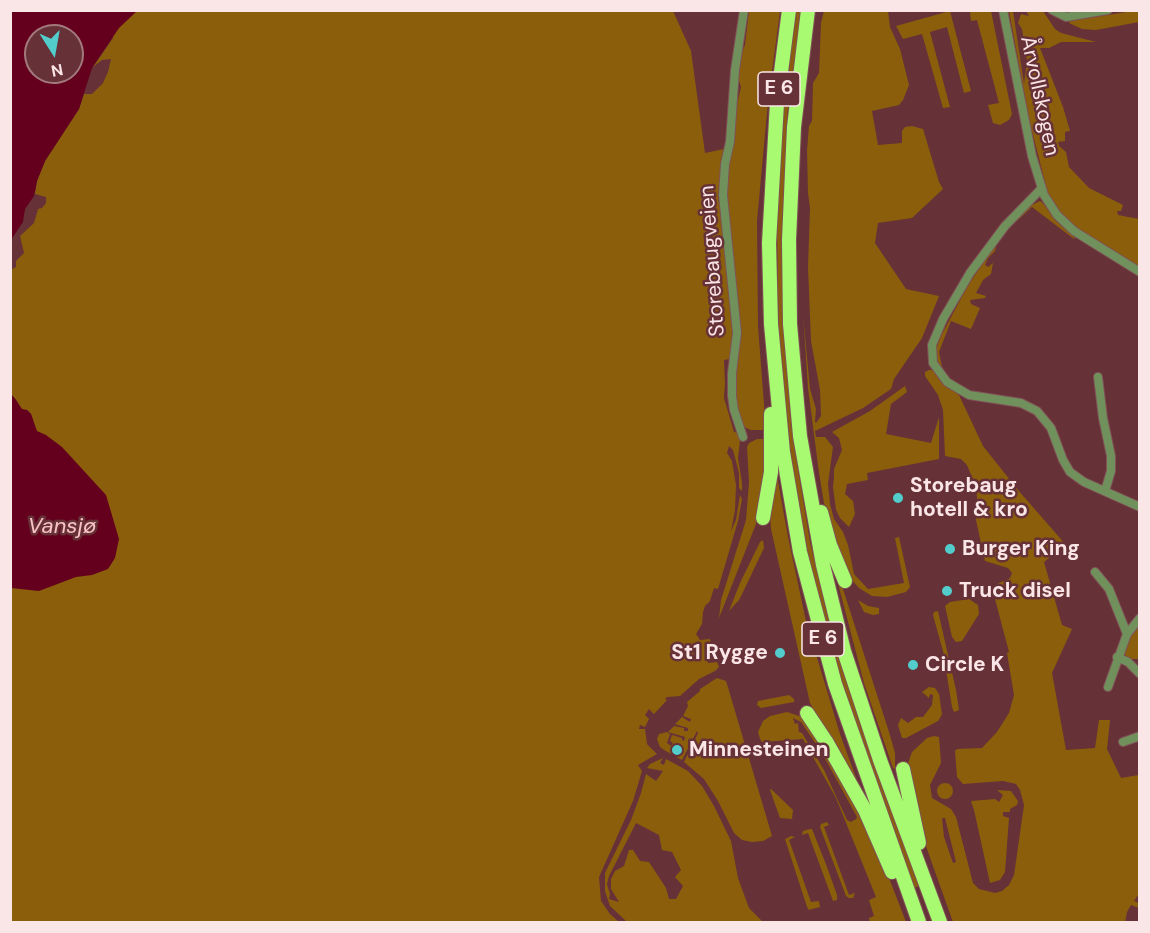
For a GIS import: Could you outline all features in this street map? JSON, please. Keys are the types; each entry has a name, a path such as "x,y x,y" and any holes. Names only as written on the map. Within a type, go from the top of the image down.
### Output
{"highway":[{"name":"E 6","path":"789,10 777,103 770,204 770,290 774,368 781,433 792,503 812,601 847,721 919,922"},
{"name":"E 6","path":"808,10 794,127 789,240 790,324 800,436 823,565 844,651 880,760 940,922"},
{"name":"E 6","path":"764,518 772,452 768,385 774,368"},
{"name":"E 6","path":"800,436 809,448 824,525 844,581"},
{"name":"E 6","path":"807,713 865,810 897,884 911,901"},
{"name":"E 6","path":"903,769 919,842 918,863"}],"street":[{"name":"Storebaugveien","path":"743,436 732,396 732,373 737,333 723,195 725,164 730,142 735,70 744,10"},
{"name":"Årvollskogen","path":"1004,10 1022,108 1041,189 1062,222 1140,272"},
{"name":"Årvollskogen","path":"1052,10 1066,17 1108,10"},
{"path":"1041,189 1005,226 974,266 943,319 932,345 932,354 938,371 957,390 976,397 1021,403 1037,411 1051,428 1070,472 1084,482 1140,507"},
{"path":"1098,377 1111,456 1111,471 1105,491"},
{"path":"1095,573 1106,584 1113,597 1127,634"},
{"path":"1108,687 1127,634 1140,618"},
{"path":"1117,657 1128,662 1140,674"},
{"path":"1123,742 1140,736"}],"shaded area":[{"path":"1139,10 1139,22 1096,30 1082,29 1069,23 1070,21"},
{"path":"114,11 673,11 691,51 705,153 724,149 718,198 722,215 735,335 731,355 729,359 724,360 724,398 734,432 739,433 738,458 742,483 742,491 739,488 739,473 733,450 729,446 727,453 732,461 736,485 731,531 736,520 740,495 742,499 738,521 718,589 714,588 710,601 705,606 702,624 696,634 700,640 710,639 715,657 708,659 708,663 717,662 719,667 699,679 680,696 667,697 665,699 667,700 654,714 649,709 645,715 649,719 645,727 640,725 639,729 645,729 647,744 657,754 638,765 642,771 633,801 599,877 601,901 619,922 11,922 10,470 36,431 31,414 27,410 22,410 11,394 10,277 12,269 16,267 16,261 24,253 20,236 34,223 38,209 46,203 46,197 35,194 37,181 45,161 79,109 84,94 92,94 103,83 108,72 111,59 102,60 93,67 113,38"},
{"path":"749,11 780,11 768,102 757,221 758,326 766,430 746,428 738,418 734,396 736,362 741,338 726,200 727,174 741,87 738,78"},
{"path":"796,11 802,11 788,107 782,229 783,323 794,445 810,542 832,635 860,725 919,886 914,888 840,681 811,570 792,465 779,346 777,230 784,103"},
{"path":"824,11 888,11 890,27 900,49 909,85 899,105 872,111 878,145 902,143 902,131 905,127 923,129 943,189 912,218 878,223 875,243 906,289 939,296 922,338 894,379 891,389 863,408 815,431 816,437 825,437 833,447 828,484 830,504 834,519 848,545 854,574 868,589 904,583 895,538 899,537 910,587 906,592 887,597 872,596 859,588 850,578 834,537 824,503 808,388 803,314 810,389 816,409 816,423 821,416 820,390 811,341 807,151 809,126 812,121 813,83 819,73 821,23"},
{"path":"950,11 971,91 964,93 947,27 930,32 950,107 943,108 922,34 903,39 896,26"},
{"path":"968,11 991,11 1012,114 1009,120 1000,125 993,123 988,105 999,103 977,20 971,21"},
{"path":"1009,11 1013,11 1024,84 1027,61 1022,29 1018,23 1021,14 1029,16 1026,11 1043,11 1055,29 1061,33 1096,42 1061,42 1049,48 1040,48 1070,131 1065,132 1065,141 1058,142 1059,146 1066,152 1069,167 1089,188 1123,205 1121,211 1117,211 1118,215 1139,219 1139,267 1077,228 1060,212 1048,194 1030,123"},
{"path":"1040,201 1074,239 1032,207 1017,221 1030,206"},
{"path":"997,242 995,251 985,265 988,267 993,263 991,274 983,280 976,293 986,296 970,300 971,304 980,308 971,329 951,321 939,352 942,367 939,368 935,360 935,352 940,338 967,287"},
{"path":"932,370 959,395 983,446 1066,545 1044,562 1062,625 1072,629 1052,673 1066,750 1095,748 1099,720 1110,720 1107,749 1121,778 1139,775 1140,892 1134,901 1139,903 1139,908 1131,905 1125,922 953,922 918,824 907,766 912,752 927,738 939,737 941,763 930,785 932,798 951,809 956,817 973,883 979,889 995,893 1009,885 1014,875 1024,805 1016,784 1003,781 963,784 957,777 955,751 982,748 997,732 1009,713 1014,695 1007,653 1009,652 995,599 998,597 997,584 1010,578 1012,573 1008,568 985,561 976,520 978,509 976,487 967,465 961,459 945,456 943,410 938,395 925,376 925,372","holes":["942,818 945,818 956,862 953,863 944,837"]},
{"path":"905,386 907,392 891,404 886,434 931,443 939,417 939,459 867,473 868,480 847,484 845,494 853,501 855,514 849,527 836,510 833,487 834,469 842,450 839,438 832,432 870,411"},
{"path":"757,439 767,439 762,496 756,524 719,618 721,600 746,520 749,482 747,447 749,443"},
{"path":"776,470 806,621 840,734 861,791 810,703 771,529 770,512"},
{"path":"763,540 764,548 744,590 729,611 740,583"},
{"path":"836,576 842,586 889,732 895,753 895,769 864,683"},
{"path":"969,599 978,605 979,614 962,641 956,642 952,637 945,606 950,602"},
{"path":"858,600 868,606 879,608 879,614 864,612"},
{"path":"938,611 956,690 959,710 954,712 943,651 933,615"},
{"path":"1139,622 1139,659 1130,659 1124,654 1124,650 1128,638"},
{"path":"717,678 726,681 772,836 763,841 742,840 734,833 704,779 684,762 697,731 682,760 660,747 657,739 659,734 667,732 670,734 667,743 671,746 672,735 684,741 685,737 668,732 674,726 688,731 688,728 675,724 682,717 690,722 691,719 683,716 688,706 687,702 700,689"},
{"path":"929,687 935,688 939,694 942,714 940,718 906,738 902,738 898,725 901,718 908,723 916,717 923,717 932,705 933,695 930,694 929,698 922,692"},
{"path":"789,695 794,702 761,708 757,705 758,701"},
{"path":"787,712 802,717 809,725 850,793 884,865 906,922 870,922 869,918 874,916 869,900 876,897 836,798 803,739 762,742 758,732 763,721 770,716","holes":["793,718 801,722 822,753 857,817 851,822 847,820 824,770 802,733 799,732 798,723 795,724"]},
{"path":"663,758 660,763 664,765 666,759 688,771 702,786 731,841 738,878 749,908 763,922 627,922 610,906 605,891 605,873 631,820 646,774 656,781 663,771 647,768 650,764","holes":["636,823 659,835 662,850 672,852 681,870 675,877 683,886 676,899 669,899 666,888 649,862 640,861 633,850 629,850 624,866 615,871 611,879 611,889 619,902 609,899 607,884 609,876"]},
{"path":"945,783 953,791 945,799 937,791"},
{"path":"771,789 793,810 792,819 780,818"},
{"path":"997,790 1011,791 1018,801 1010,812 1003,812 1003,816 1009,818 1005,872 1000,880 990,883 971,801 995,799 999,802 1003,795"},
{"path":"827,822 829,825 824,827 849,895 855,893 853,898 846,896 820,827 821,824"},
{"path":"812,829 837,900 833,901 808,833 802,835 803,831"},
{"path":"795,837 789,840 811,902 819,901 820,907 809,910 807,907 785,839"}],"water":[{"path":"11,10 137,11 119,28 92,68 79,109 45,161 34,196 25,209 23,222 11,240"},
{"name":"Vansjø","path":"11,394 22,409 31,414 37,431 62,447 106,495 119,539 115,558 108,569 92,575 76,577 39,591 11,588"}],"place":[{"name":"Storebaug hotell & kro","path":"898,498"},
{"name":"Burger King","path":"950,549"},
{"name":"Truck disel","path":"947,591"},
{"name":"St1 Rygge","path":"780,653"},
{"name":"Circle K","path":"913,665"},
{"name":"Minnesteinen","path":"677,750"}]}
